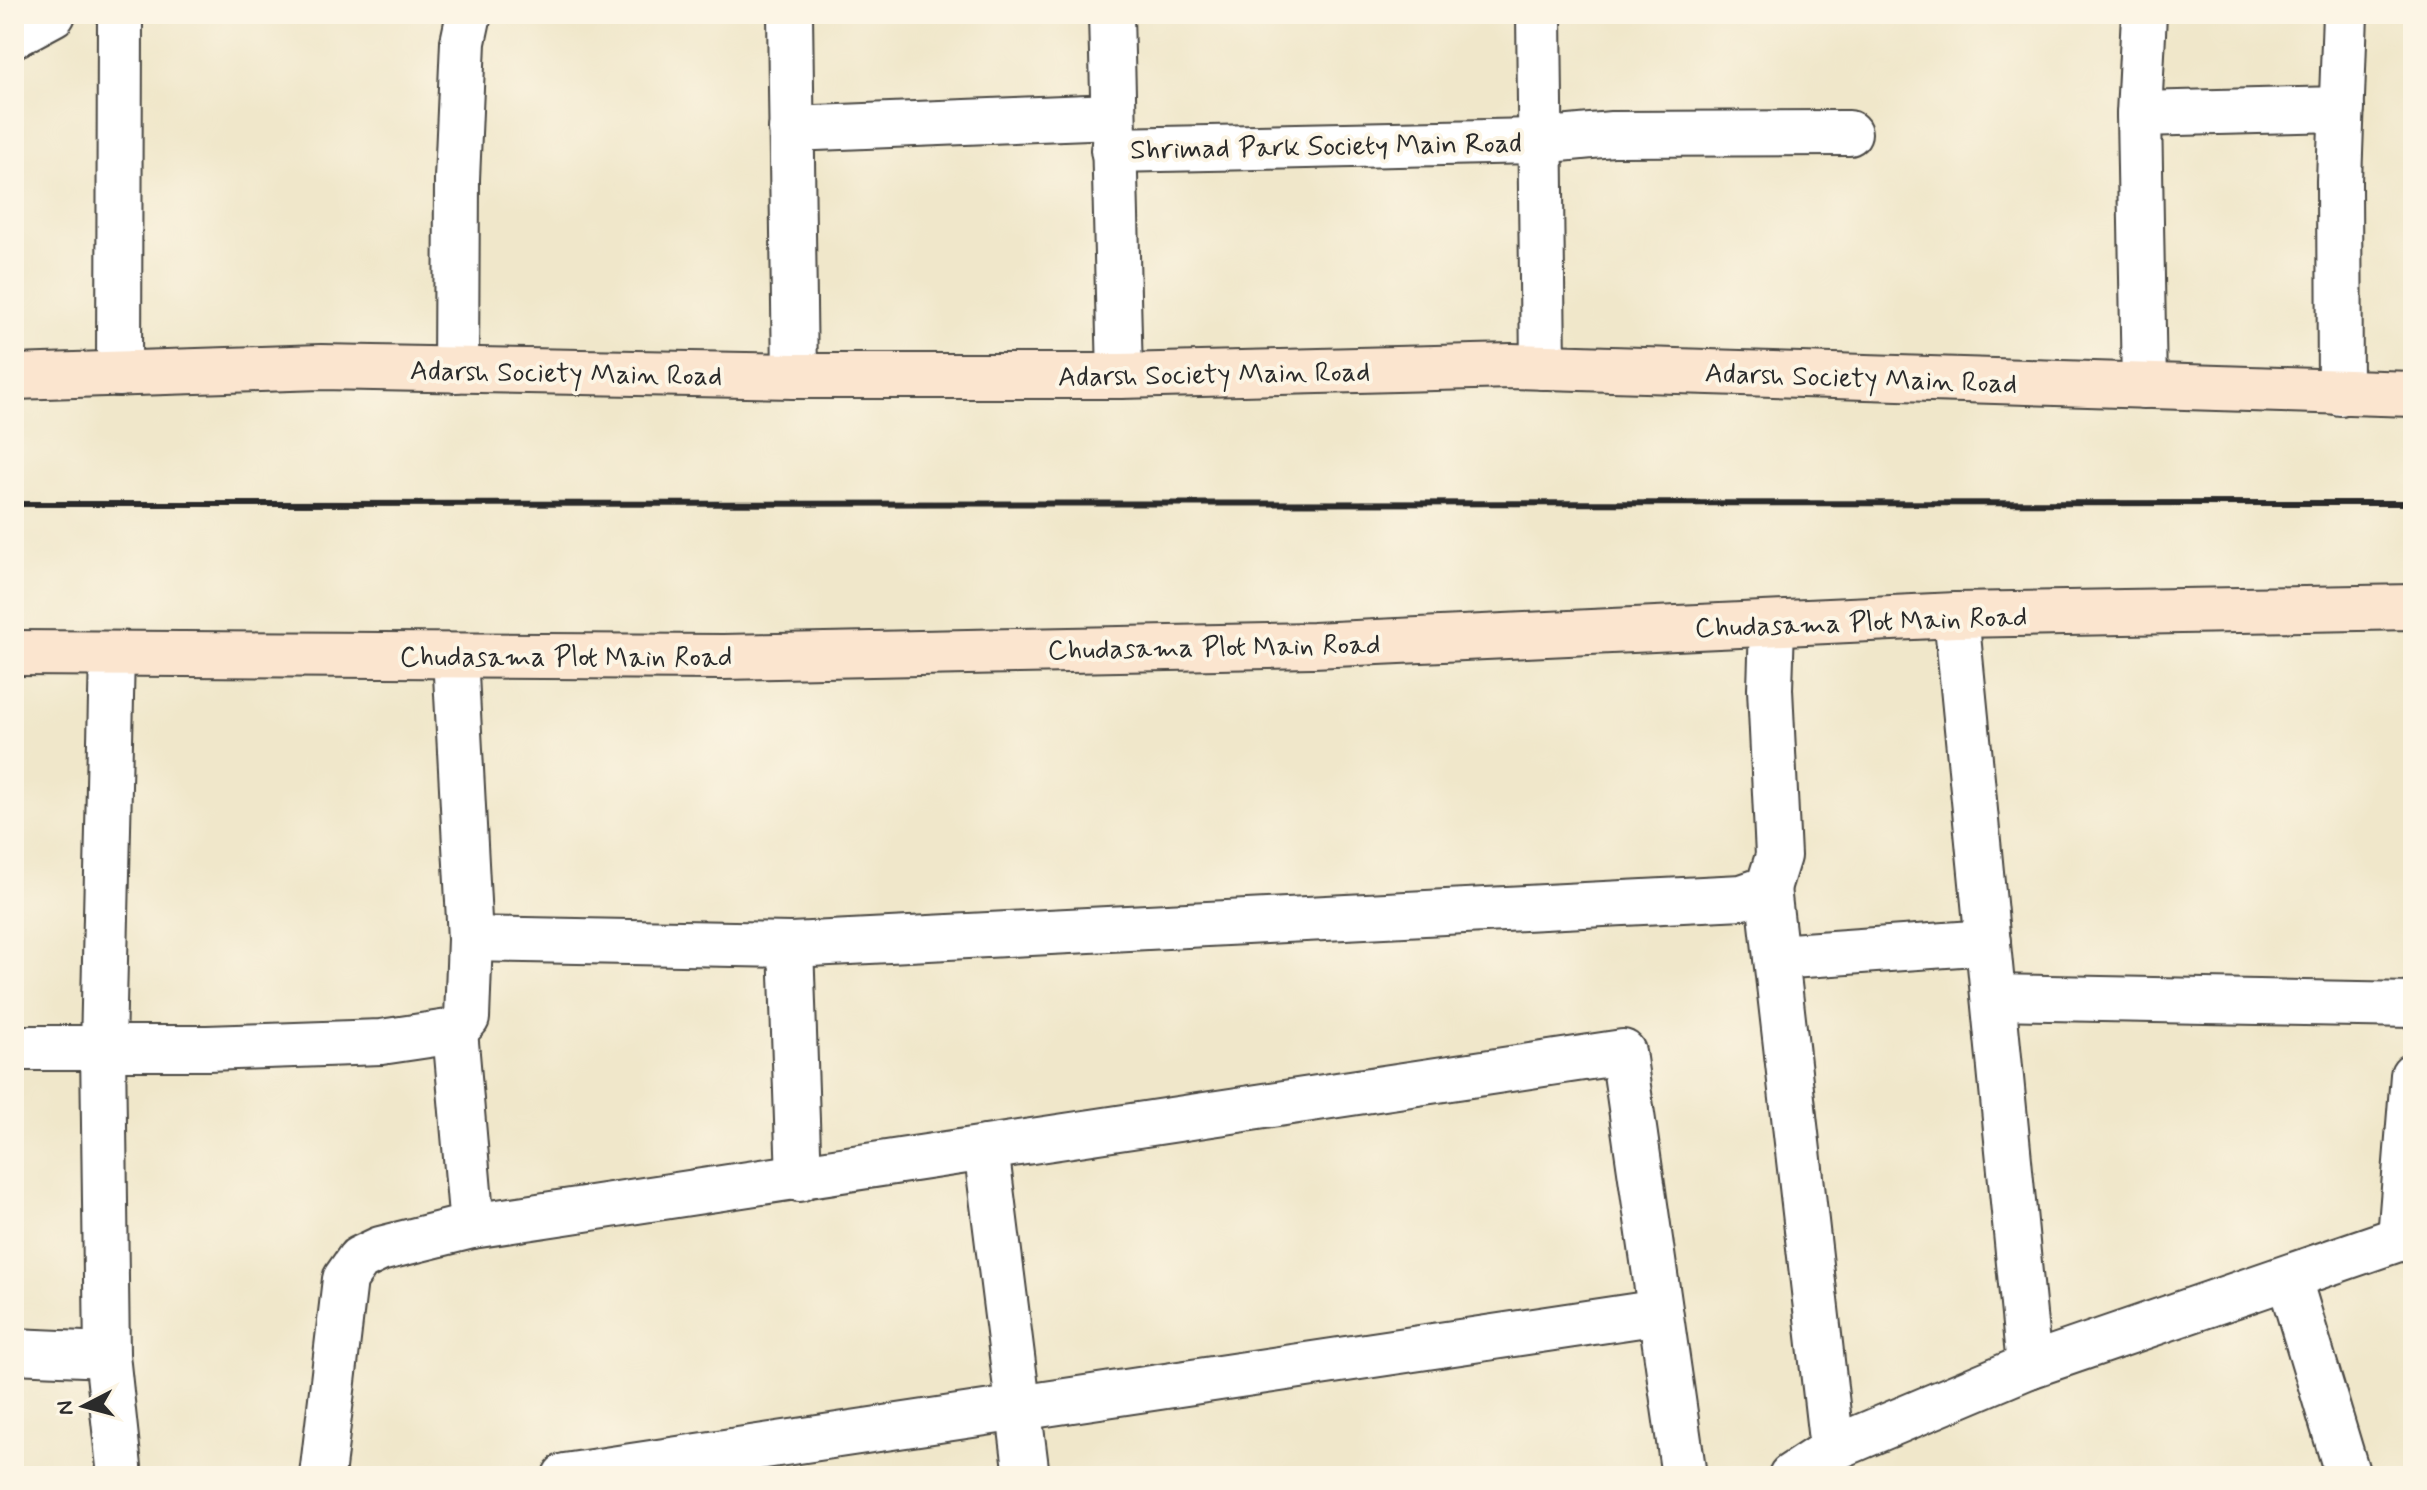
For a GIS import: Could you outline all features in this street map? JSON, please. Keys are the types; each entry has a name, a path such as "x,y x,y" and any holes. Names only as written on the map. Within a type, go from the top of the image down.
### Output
{"street":[{"path":"14,35 53,14"},
{"path":"119,374 120,14"},
{"path":"456,370 457,179 463,42 469,14"},
{"path":"790,14 795,376"},
{"path":"1111,14 1120,376"},
{"name":"Shrimad Park Society Main Road","path":"1539,14 1543,367"},
{"path":"2144,14 2139,114 2144,386"},
{"path":"2340,393 2345,14"},
{"path":"2139,114 2342,109"},
{"name":"Shrimad Park Society Main Road","path":"791,129 1539,141 1612,134 1849,133"},
{"name":"Adarsh Society Main Road","path":"14,377 321,367 795,376 1120,376 1543,367 2413,394"},
{"name":"Chudasama Plot Main Road","path":"14,653 723,657 1298,646 1956,615 2413,607"},
{"path":"1956,615 2029,1366"},
{"path":"1772,624 1770,689 1778,856 1768,888 1832,1449"},
{"path":"112,654 103,1048 107,1355 120,1476"},
{"path":"14,1048 381,1042 455,1031 467,1018 470,939 455,656"},
{"path":"470,939 791,945 1525,906 1682,902 1742,897 1768,888"},
{"path":"1776,957 1988,942"},
{"path":"791,945 799,1179"},
{"path":"1994,997 2413,1005"},
{"path":"455,1031 472,1226"},
{"path":"322,1476 345,1279 359,1259 380,1249 472,1226 799,1179 1623,1052 1684,1476"},
{"path":"1791,1476 1832,1449 2029,1366 2407,1236 2413,1075"},
{"path":"986,1148 1027,1476"},
{"path":"2289,1279 2348,1476"},
{"path":"565,1476 1660,1312"},
{"path":"14,1351 107,1355"}],"railway":[{"path":"14,504 2413,503"}]}
